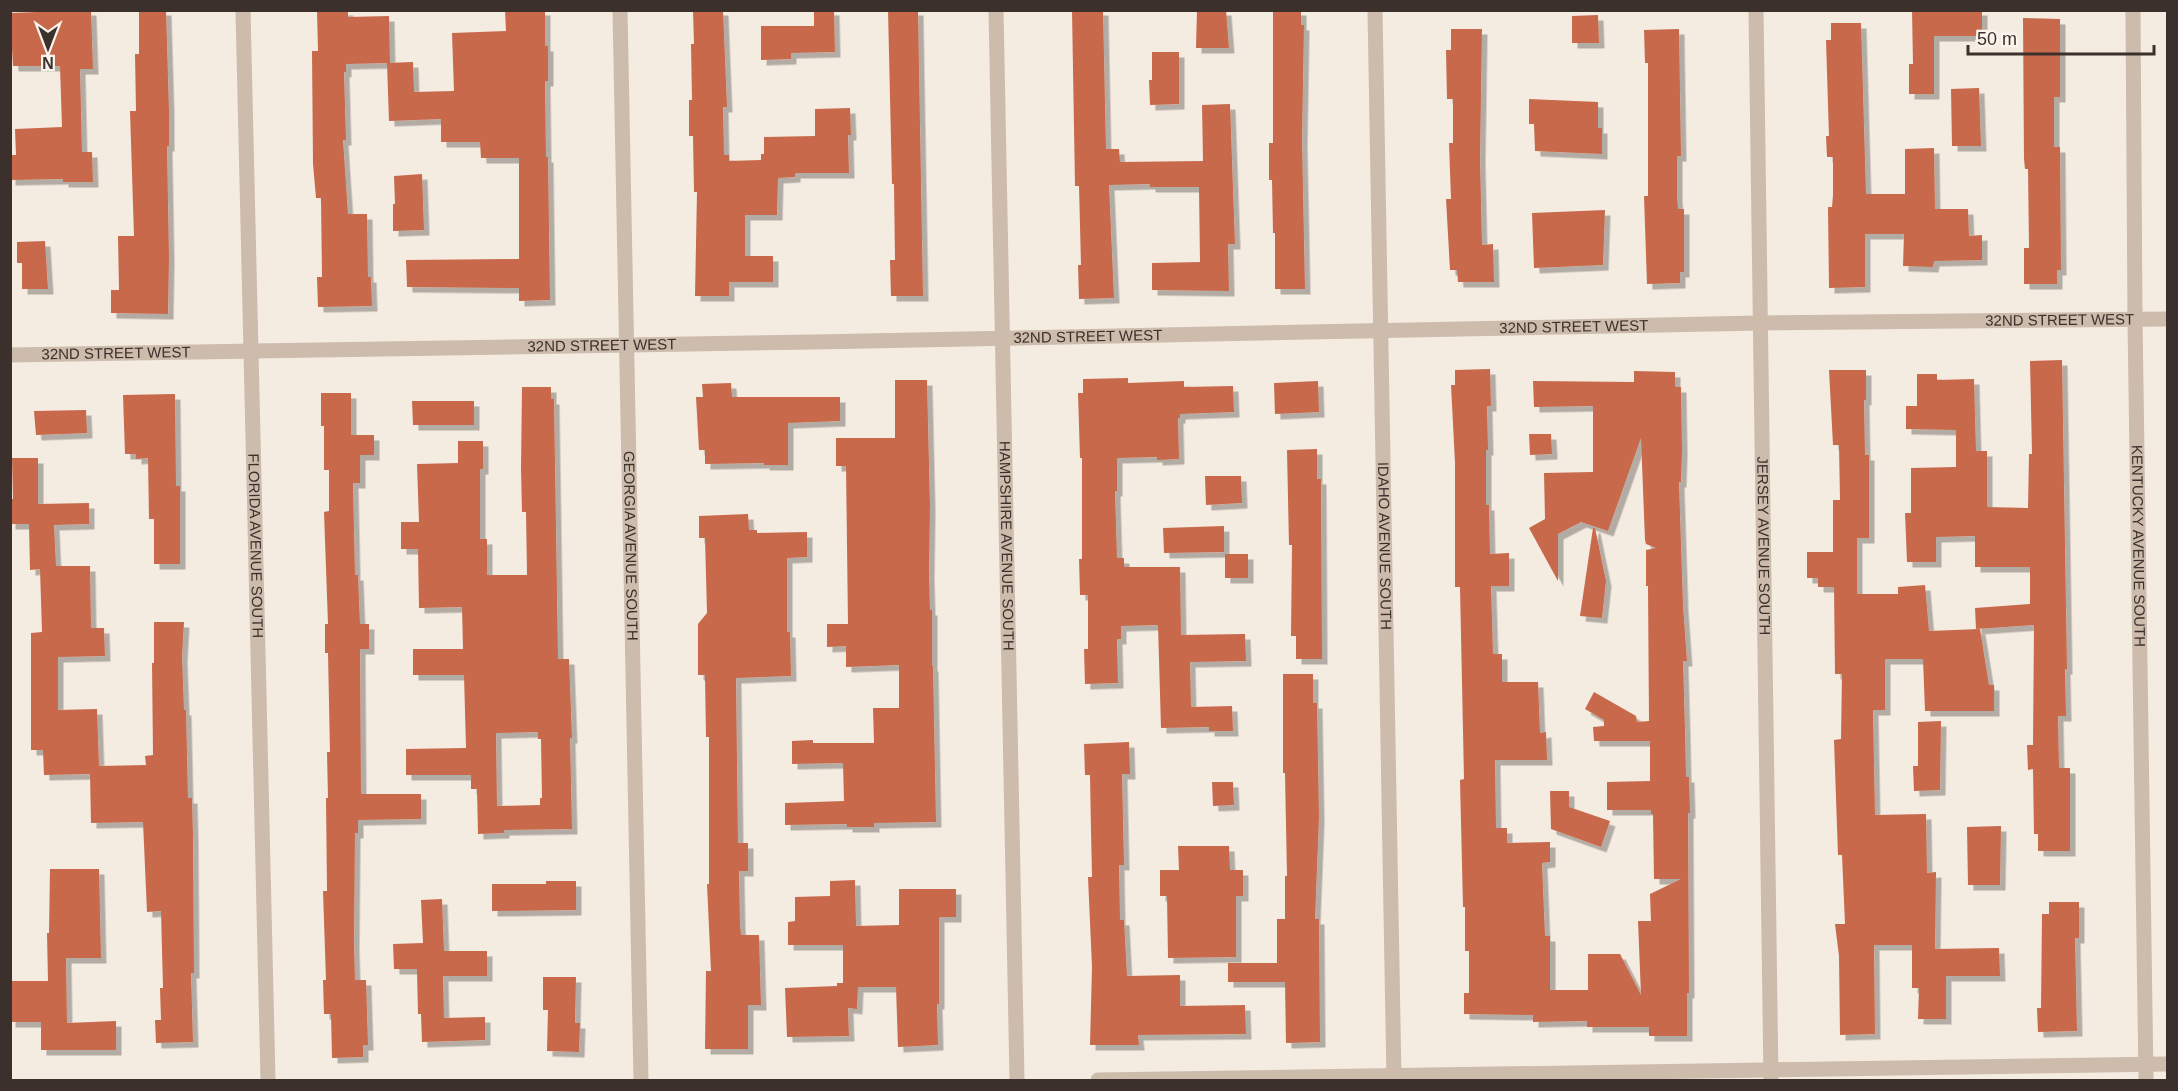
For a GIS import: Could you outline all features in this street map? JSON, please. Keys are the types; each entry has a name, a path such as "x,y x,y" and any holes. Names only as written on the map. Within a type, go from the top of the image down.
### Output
{"street":[{"name":"FLORIDA AVENUE SOUTH","path":"243,10 268,1080"},
{"name":"GEORGIA AVENUE SOUTH","path":"620,10 641,1080"},
{"name":"HAMPSHIRE AVENUE SOUTH","path":"996,10 1017,1080"},
{"name":"IDAHO AVENUE SOUTH","path":"1375,10 1394,1078"},
{"name":"JERSEY AVENUE SOUTH","path":"1756,10 1771,1075"},
{"name":"KENTUCKY AVENUE SOUTH","path":"2133,10 2146,1080"},
{"name":"32ND STREET WEST","path":"10,355 1761,323 2168,319"},
{"path":"1098,1080 1771,1075 2168,1064"}],"building":[{"path":"91,10 93,69 80,69 82,152 92,152 93,182 63,182 63,179 10,180 10,155 16,155 15,129 62,127 60,66 13,66 10,13"},
{"path":"139,10 166,10 169,111 169,146 167,146 168,314 111,313 111,290 119,290 118,236 134,236 130,111 136,111 135,54 139,54"},
{"path":"317,10 348,10 348,17 389,16 390,63 346,64 346,72 344,72 346,140 343,140 348,214 367,214 368,277 371,277 372,306 318,307 317,277 322,277 321,198 316,198 313,164 312,51 318,51"},
{"path":"505,10 545,10 545,46 548,46 548,81 545,81 550,300 519,301 519,288 407,287 406,260 519,259 519,158 481,158 480,142 441,142 441,119 389,121 387,63 413,62 414,92 454,91 452,33 506,31"},
{"path":"693,10 723,10 727,107 723,107 724,155 729,155 729,161 761,160 761,154 764,154 764,137 815,136 815,109 850,108 849,173 795,173 795,177 778,178 777,215 745,215 745,256 773,256 773,282 729,282 729,296 695,296 697,192 694,192 693,136 689,136 689,100 692,100 691,44 694,44"},
{"path":"814,10 834,10 835,52 791,53 791,59 761,60 761,26 814,26"},
{"path":"888,10 918,10 923,296 891,296 890,260 895,260"},
{"path":"1072,10 1103,10 1106,149 1119,149 1120,162 1203,161 1202,105 1230,104 1235,244 1228,244 1229,291 1152,290 1152,263 1200,262 1199,187 1150,187 1150,184 1109,185 1114,298 1079,299 1078,265 1081,265 1079,186 1075,186"},
{"path":"1197,10 1226,10 1229,48 1196,48"},
{"path":"1273,10 1301,10 1301,25 1304,25 1302,140 1305,289 1275,289 1275,233 1273,233 1272,180 1269,180 1269,143 1273,143"},
{"path":"1912,10 1982,10 1982,36 1934,36 1934,94 1909,94 1909,64 1913,64"},
{"path":"1598,15 1599,43 1572,43 1572,16"},
{"path":"2023,18 2060,19 2060,97 2054,97 2054,147 2060,147 2061,270 2057,270 2057,284 2024,284 2024,248 2029,248 2028,169 2025,169 2024,159"},
{"path":"1831,23 1861,23 1866,194 1905,194 1905,149 1934,148 1935,209 1968,209 1969,236 1982,235 1982,260 1934,261 1933,267 1903,266 1904,234 1865,234 1865,287 1829,288 1828,207 1832,207 1833,157 1827,157 1826,136 1829,136 1826,40 1831,40"},
{"path":"1451,29 1482,29 1480,158 1482,245 1493,244 1494,282 1458,282 1457,270 1450,270 1446,199 1451,199 1449,143 1453,143 1453,99 1447,99 1446,50 1451,50"},
{"path":"1679,29 1681,156 1677,156 1677,196 1678,209 1684,209 1684,272 1680,272 1680,283 1647,284 1644,196 1648,196 1648,63 1645,63 1644,30"},
{"path":"1152,52 1179,52 1179,104 1150,105 1149,80 1152,80"},
{"path":"1979,88 1981,146 1952,146 1951,89"},
{"path":"1529,99 1598,102 1598,128 1602,128 1602,154 1535,151 1534,124 1529,124"},
{"path":"422,174 424,230 393,231 394,176"},
{"path":"1605,210 1603,265 1534,268 1532,213"},
{"path":"45,241 48,289 22,289 22,263 17,263 17,242"},
{"path":"2062,360 2067,669 2065,669 2066,716 2058,716 2059,768 2070,768 2070,851 2038,851 2038,834 2034,834 2033,769 2028,770 2027,745 2033,745 2034,625 1976,629 1975,608 2030,604 2030,567 1975,567 1975,536 1936,537 1936,562 1907,562 1905,513 1911,513 1911,468 1956,467 1956,430 1906,429 1906,406 1917,406 1917,374 1937,374 1937,380 1974,379 1976,451 1987,451 1987,507 2028,508 2029,454 2032,454 2030,361"},
{"path":"1490,369 1491,406 1487,406 1486,505 1489,505 1490,554 1509,553 1509,586 1491,586 1493,654 1502,654 1502,682 1538,682 1540,733 1546,732 1547,760 1495,760 1496,828 1507,828 1507,843 1550,842 1550,862 1542,863 1545,936 1550,936 1550,990 1588,990 1588,954 1620,954 1641,995 1638,921 1651,921 1650,894 1681,879 1654,879 1653,814 1651,810 1607,810 1607,782 1650,781 1650,741 1594,741 1593,727 1604,726 1604,720 1585,709 1594,692 1636,716 1637,722 1649,721 1646,550 1656,548 1646,544 1645,540 1641,438 1608,531 1581,522 1558,534 1558,581 1529,528 1545,519 1544,473 1593,472 1593,406 1534,407 1533,381 1634,382 1634,371 1675,372 1675,387 1681,387 1682,450 1681,482 1679,482 1687,661 1683,661 1686,777 1689,777 1690,813 1688,813 1689,993 1687,993 1687,1036 1649,1036 1649,1027 1587,1027 1587,1021 1533,1022 1533,1015 1464,1014 1464,993 1469,993 1469,951 1465,951 1465,907 1463,907 1460,780 1464,779 1460,587 1455,587 1455,463 1451,385 1455,385 1455,370"},
{"path":"1829,370 1866,370 1866,400 1864,400 1865,455 1869,455 1869,538 1857,538 1857,594 1898,594 1898,587 1925,585 1929,631 1980,629 1989,685 1994,685 1994,711 1925,711 1923,659 1885,659 1885,710 1873,710 1875,815 1926,814 1927,873 1936,872 1935,949 1999,948 2000,976 1946,976 1946,1019 1918,1019 1919,988 1912,988 1912,945 1874,945 1875,1034 1840,1035 1839,956 1835,924 1845,924 1842,855 1838,855 1834,740 1841,739 1842,674 1835,674 1834,587 1818,587 1818,578 1807,578 1807,552 1833,552 1833,500 1840,500 1839,445 1833,445"},
{"path":"1128,378 1128,383 1184,381 1184,387 1233,386 1234,412 1180,414 1178,418 1179,459 1117,458 1117,491 1115,491 1117,558 1124,558 1124,567 1180,567 1181,635 1245,634 1246,661 1190,662 1191,707 1232,706 1233,731 1209,731 1209,727 1161,728 1158,625 1121,626 1121,639 1117,639 1118,683 1085,684 1084,649 1088,649 1088,595 1080,595 1082,458 1080,458 1078,393 1083,393 1083,379"},
{"path":"895,380 927,380 929,574 930,610 932,610 936,822 874,823 874,827 847,827 847,824 785,825 785,803 844,801 843,763 792,764 792,741 874,743 873,708 899,708 899,665 846,667 846,646 827,647 827,624 848,624 846,466 836,466 836,438 895,438"},
{"path":"1318,381 1319,412 1275,414 1274,383"},
{"path":"731,383 732,397 840,397 840,421 788,423 788,465 705,464 705,450 699,450 696,397 703,397 702,384"},
{"path":"522,387 551,387 551,399 554,399 558,659 569,659 572,829 504,830 504,833 478,834 477,789 471,789 471,775 406,775 406,749 466,748 464,675 413,675 413,649 463,649 462,607 419,608 418,549 401,549 401,522 419,522 417,464 458,463 458,441 483,441 483,469 480,469 480,539 487,539 487,575 527,575 526,512 522,512","holes":["538,732 538,739 541,739 542,798 540,798 540,805 497,806 496,733"]},
{"path":"321,393 351,393 351,435 374,435 374,455 360,455 360,483 353,483 355,575 358,575 360,624 369,624 369,649 360,649 361,794 421,794 421,819 358,820 358,833 355,833 355,980 366,980 368,1045 363,1045 363,1057 332,1058 331,1014 324,1014 323,980 326,980 323,891 327,891 326,798 328,798 327,752 330,752 328,653 325,653 325,624 328,624 324,512 329,511 329,470 324,470"},
{"path":"175,394 176,486 180,486 180,564 154,564 154,519 149,519 148,458 136,459 136,454 125,454 123,395"},
{"path":"412,401 474,401 474,425 413,425"},
{"path":"86,410 87,433 36,435 34,411"},
{"path":"1529,434 1551,434 1552,454 1530,455"},
{"path":"1317,449 1317,479 1321,479 1322,659 1296,659 1296,636 1291,636 1292,545 1289,545 1287,450"},
{"path":"12,458 38,458 38,504 89,503 89,524 54,525 56,566 90,566 91,628 104,628 105,656 58,657 58,710 97,709 99,766 146,765 145,756 153,755 154,622 184,622 182,656 184,710 186,710 188,798 192,798 193,836 194,973 191,973 193,1042 156,1043 155,1020 161,1020 160,988 163,988 161,911 147,912 143,822 91,823 90,774 44,775 43,750 31,750 31,633 42,632 40,569 30,570 29,524 10,524 10,499 13,499"},
{"path":"1205,476 1241,476 1242,503 1206,505"},
{"path":"748,514 749,530 757,530 757,533 807,532 807,557 787,558 787,632 790,632 791,676 736,678 738,843 748,843 748,871 739,871 740,925 741,935 759,935 761,1005 748,1005 748,1049 705,1049 706,971 711,971 707,884 709,884 709,737 706,737 705,675 698,675 698,624 707,613 705,538 699,538 699,516"},
{"path":"1224,526 1224,552 1164,553 1163,528"},
{"path":"1593,528 1595,528 1606,581 1602,618 1580,616"},
{"path":"1225,554 1248,554 1248,578 1225,578"},
{"path":"1283,674 1313,674 1313,703 1317,703 1319,817 1315,919 1319,919 1320,1042 1286,1043 1285,982 1228,982 1228,963 1277,963 1277,919 1285,919 1285,876 1287,876 1285,773 1283,773"},
{"path":"1941,721 1940,790 1914,791 1913,766 1918,766 1918,722"},
{"path":"1129,742 1130,774 1122,774 1124,865 1119,865 1120,920 1124,920 1127,976 1180,975 1180,1006 1245,1005 1246,1034 1138,1035 1139,1045 1090,1045 1092,967 1088,877 1092,877 1090,775 1085,775 1084,744"},
{"path":"1212,782 1233,782 1234,805 1213,806"},
{"path":"1550,791 1569,791 1569,807 1610,821 1601,847 1551,829"},
{"path":"2001,826 2000,885 1968,885 1967,827"},
{"path":"1178,846 1229,846 1230,870 1243,870 1243,896 1236,896 1236,957 1168,958 1167,896 1160,896 1160,870 1179,870"},
{"path":"50,869 99,869 101,958 66,958 67,1023 116,1021 116,1050 41,1050 41,1022 10,1022 10,981 48,981 47,933 49,933"},
{"path":"855,880 856,926 899,925 899,889 956,889 956,917 939,917 938,1045 898,1047 896,987 858,987 857,1009 848,1008 849,1036 787,1037 785,988 837,986 837,983 843,983 843,945 788,945 788,922 795,921 795,897 830,896 830,881"},
{"path":"546,881 576,881 576,910 492,911 492,884 546,884"},
{"path":"442,899 444,951 487,951 487,976 443,976 444,1018 485,1017 485,1040 422,1042 421,1014 418,1014 417,969 394,969 393,944 423,943 421,900"},
{"path":"2049,902 2079,902 2079,938 2075,938 2077,1031 2038,1032 2037,1008 2041,1008 2042,914 2049,914"},
{"path":"543,977 576,977 575,1023 580,1023 579,1052 547,1051 548,1010 543,1010"}]}
